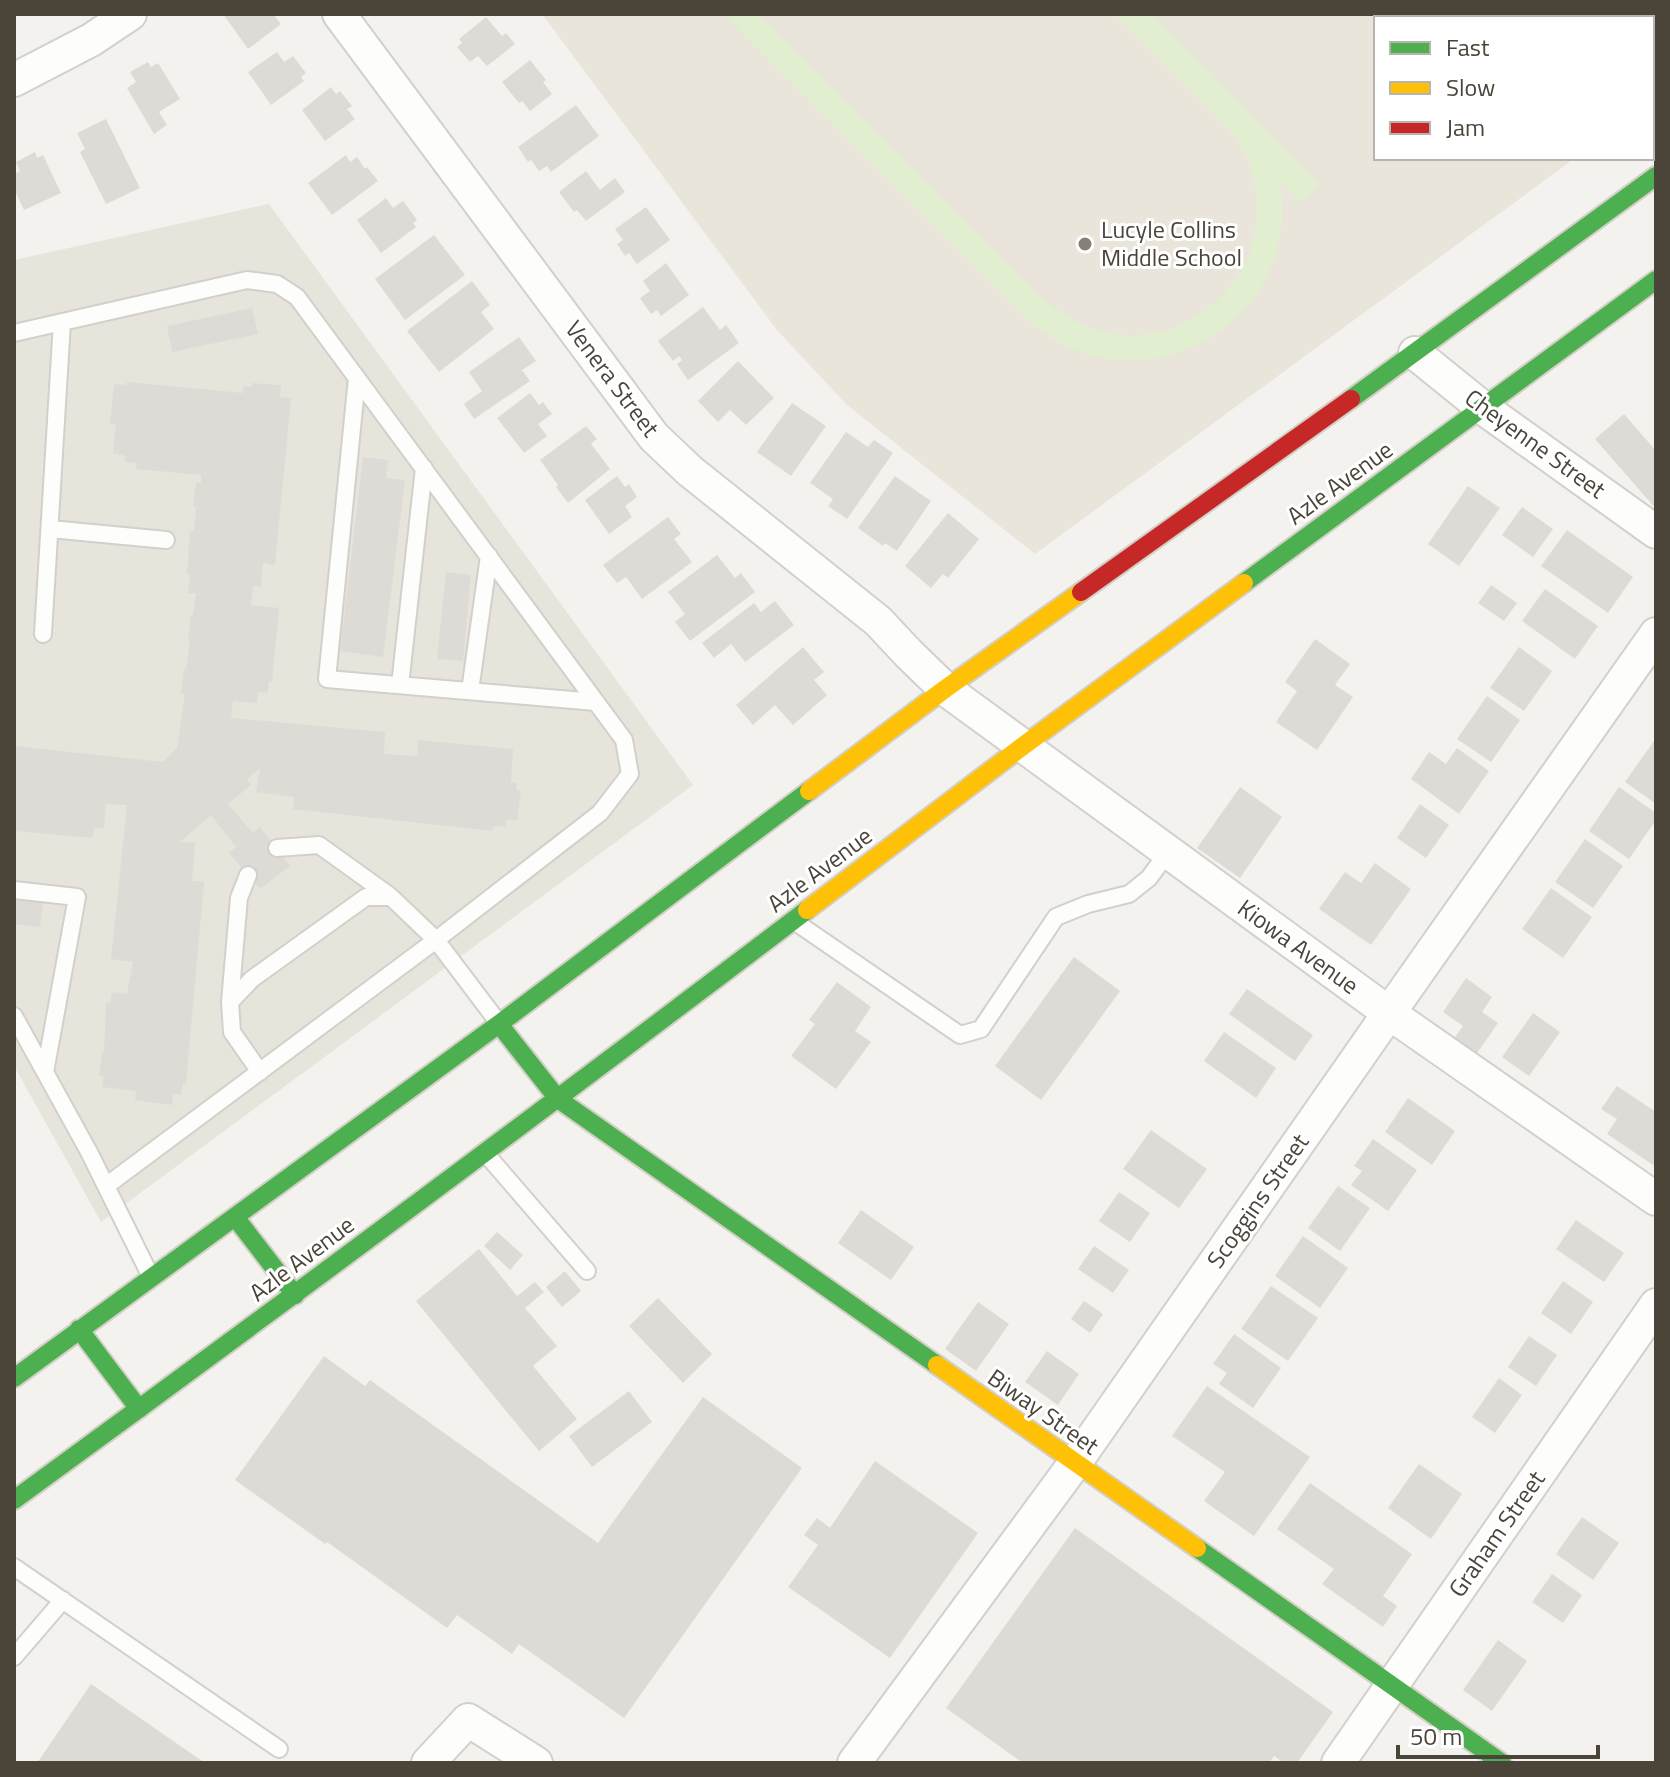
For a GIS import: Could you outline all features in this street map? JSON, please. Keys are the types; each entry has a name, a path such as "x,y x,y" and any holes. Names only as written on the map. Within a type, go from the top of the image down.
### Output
{"main road":[{"path":"14,1378 499,1024 945,689 1415,353 1656,176"},
{"name":"Azle Avenue","path":"14,1500 558,1099 1023,746 1656,280"},
{"name":"Biway Street","path":"499,1024 558,1099 1502,1763"},
{"path":"235,1217 295,1295"},
{"path":"79,1329 139,1409"}],"street":[{"path":"14,80 91,40 130,14"},
{"name":"Venera Street","path":"339,14 654,437 690,471 878,621 945,689"},
{"name":"Cheyenne Street","path":"1415,353 1483,408 1656,532"},
{"name":"Scoggins Street","path":"861,1760 1075,1463 1656,634"},
{"name":"Kiowa Avenue","path":"945,689 1389,1013 1656,1199"},
{"name":"Graham Street","path":"1338,1763 1656,1305"},
{"path":"428,1763 468,1720 536,1763"}],"lane":[{"path":"14,333 247,280 277,284 297,297 624,740 630,774 600,813 436,940 106,1186"},
{"path":"43,634 62,322"},
{"path":"357,378 327,679 596,702"},
{"path":"400,685 424,468"},
{"path":"50,529 166,540"},
{"path":"470,691 489,556"},
{"path":"277,848 319,845 391,897 436,940 499,1024"},
{"path":"793,920 960,1035 981,1029 1056,917 1088,904 1129,894 1149,878 1168,852"},
{"path":"248,875 239,898 230,1002 232,1032 260,1072"},
{"path":"14,890 77,897 45,1072"},
{"path":"230,1002 252,979 366,897 391,897"},
{"path":"14,1016 106,1186 151,1277"},
{"path":"485,1153 587,1271"},
{"path":"14,1567 279,1749"},
{"path":"14,1657 63,1600"}],"shaded area":[{"name":"Lucyle Collins Middle School","path":"542,14 1656,14 1654,100 1654,16 1374,16 1374,160 1572,160 1035,554 846,404 777,330"},
{"path":"269,204 693,785 101,1222 14,1066 14,260"}],"green space":[{"path":"726,14 759,14 1043,299 1075,321 1103,332 1139,335 1164,331 1187,322 1208,308 1241,271 1251,247 1257,213 1253,176 1236,139 1114,14 1151,14 1320,184 1301,202 1280,182 1282,221 1274,260 1259,289 1240,314 1215,334 1188,349 1158,358 1127,360 1095,356 1064,345 1024,317"}],"building":[{"path":"223,14 273,14 281,24 248,49"},
{"path":"486,17 502,36 506,33 515,44 487,66 478,56 470,62 457,47 462,43 459,39"},
{"path":"277,52 284,62 293,56 306,73 301,77 304,81 271,105 248,72"},
{"path":"530,60 546,80 543,82 552,94 530,111 502,82"},
{"path":"148,62 151,67 158,63 180,99 159,112 167,125 154,134 127,88 136,82 130,72"},
{"path":"331,87 336,94 340,91 352,106 347,109 355,119 325,141 302,110"},
{"path":"576,105 599,136 551,172 547,166 539,171 518,147"},
{"path":"106,119 140,188 106,204 80,152 85,149 77,133"},
{"path":"35,152 37,158 43,155 61,193 24,210 14,189 14,174 20,171 16,162"},
{"path":"346,155 350,162 357,157 378,181 332,215 308,183"},
{"path":"586,171 600,190 615,178 625,192 586,221 577,210 574,212 559,192"},
{"path":"386,198 393,208 403,201 417,220 413,223 416,227 381,253 357,220"},
{"path":"646,207 670,240 637,264 629,253 625,256 617,244 623,240 615,229"},
{"path":"434,235 465,275 405,320 375,279"},
{"path":"666,263 689,295 661,316 657,310 651,314 640,298 650,291 643,281"},
{"path":"472,281 490,305 481,312 494,329 439,372 407,331"},
{"path":"703,307 720,330 726,325 739,343 688,380 677,364 682,360 679,356 673,361 658,341"},
{"path":"252,308 258,334 172,352 167,326"},
{"path":"519,337 536,361 522,370 530,381 474,419 464,404 482,391 469,372"},
{"path":"738,361 774,398 746,425 730,410 718,422 698,401"},
{"path":"127,382 243,393 243,386 252,387 252,383 281,385 280,397 291,398 275,565 263,563 261,587 253,586 251,605 279,608 272,682 269,681 268,693 258,692 257,703 233,701 231,718 385,732 384,754 417,756 418,740 513,749 511,782 517,783 516,790 521,791 517,821 507,819 505,827 494,826 492,831 293,809 294,797 256,792 260,769 247,779 251,785 228,804 253,833 260,827 290,866 260,889 229,853 236,847 211,815 180,842 195,843 192,881 204,882 186,1084 183,1083 181,1095 173,1094 172,1105 135,1100 136,1091 102,1087 104,1076 99,1076 104,1051 106,1003 110,1003 112,992 127,994 133,962 111,959 127,805 106,804 104,828 94,828 93,838 14,831 14,746 163,762 177,748 185,694 181,694 184,669 196,593 188,593 190,531 194,530 196,507 193,506 196,483 201,483 201,475 136,469 137,463 125,462 125,456 113,453 116,425 110,424 114,384 126,385"},
{"path":"530,393 539,405 543,402 552,414 538,424 547,436 524,453 497,418"},
{"path":"792,403 826,426 791,476 757,452"},
{"path":"1624,414 1656,451 1656,509 1595,439"},
{"path":"586,426 597,439 591,444 610,469 568,503 540,460"},
{"path":"846,432 868,447 874,440 893,453 847,519 828,506 833,499 810,483"},
{"path":"363,457 388,460 386,478 405,480 383,657 340,651"},
{"path":"617,476 625,487 629,484 637,497 625,506 632,517 609,534 585,500"},
{"path":"895,476 931,501 897,551 885,543 883,546 858,528"},
{"path":"1468,486 1500,508 1459,566 1428,544"},
{"path":"1522,507 1553,529 1533,557 1502,535"},
{"path":"948,513 979,539 948,578 943,574 931,588 905,566"},
{"path":"668,517 681,534 674,539 692,562 642,599 626,577 617,583 603,565"},
{"path":"1567,530 1633,577 1608,613 1541,566"},
{"path":"717,555 735,578 741,573 755,592 690,641 675,622 685,614 668,592"},
{"path":"446,572 471,575 463,661 437,659"},
{"path":"1491,585 1517,603 1504,621 1478,603"},
{"path":"1545,589 1598,626 1575,659 1522,621"},
{"path":"775,601 794,625 745,662 731,644 714,658 702,643 754,603 761,612"},
{"path":"1315,639 1350,664 1335,685 1353,697 1317,750 1276,722 1297,691 1285,682"},
{"path":"803,647 824,672 814,680 827,695 793,725 775,705 753,725 736,705"},
{"path":"1519,647 1552,671 1524,711 1490,688"},
{"path":"1487,696 1520,720 1491,762 1457,739"},
{"path":"1656,738 1656,804 1625,782"},
{"path":"1457,748 1489,771 1459,814 1411,779 1429,752 1446,764"},
{"path":"1240,787 1282,817 1240,878 1197,848"},
{"path":"1619,787 1656,813 1656,820 1629,859 1589,831"},
{"path":"1420,804 1449,825 1426,858 1397,838"},
{"path":"1585,839 1623,866 1593,908 1555,882"},
{"path":"1375,863 1411,889 1371,945 1319,909 1345,872 1361,883"},
{"path":"1551,888 1592,917 1563,958 1522,929"},
{"path":"14,900 43,903 40,927 14,924"},
{"path":"1074,957 1120,991 1041,1100 995,1066"},
{"path":"1466,978 1492,997 1482,1012 1498,1023 1475,1056 1453,1040 1463,1026 1443,1012"},
{"path":"837,982 871,1007 855,1031 871,1042 836,1089 791,1056 815,1024 809,1020"},
{"path":"1247,989 1313,1035 1295,1061 1229,1014"},
{"path":"1533,1013 1560,1032 1529,1076 1502,1057"},
{"path":"1224,1032 1276,1068 1256,1098 1204,1061"},
{"path":"1617,1086 1656,1112 1656,1167 1607,1134 1617,1119 1601,1109"},
{"path":"1408,1098 1455,1131 1432,1165 1385,1132"},
{"path":"1151,1130 1207,1169 1179,1208 1123,1169"},
{"path":"1373,1139 1417,1170 1388,1211 1351,1185 1362,1171 1354,1166"},
{"path":"1338,1186 1370,1208 1340,1251 1308,1228"},
{"path":"1119,1192 1150,1213 1130,1242 1099,1221"},
{"path":"861,1210 914,1247 891,1280 838,1243"},
{"path":"1576,1220 1624,1253 1604,1282 1556,1249"},
{"path":"497,1232 523,1255 510,1270 484,1246"},
{"path":"1303,1236 1348,1268 1320,1308 1275,1276"},
{"path":"1094,1246 1129,1270 1113,1293 1078,1269"},
{"path":"479,1249 517,1296 535,1282 544,1292 525,1308 557,1346 533,1366 577,1419 539,1451 416,1301"},
{"path":"565,1271 581,1291 562,1307 546,1287"},
{"path":"1563,1281 1593,1302 1571,1334 1541,1313"},
{"path":"1271,1286 1318,1318 1288,1361 1241,1329"},
{"path":"658,1298 712,1354 683,1383 629,1326"},
{"path":"1084,1301 1103,1314 1090,1333 1071,1319"},
{"path":"978,1302 1009,1324 976,1371 945,1349"},
{"path":"1234,1334 1281,1368 1253,1408 1219,1384 1227,1373 1213,1364"},
{"path":"1529,1336 1557,1355 1536,1386 1508,1367"},
{"path":"1047,1351 1079,1374 1058,1405 1025,1382"},
{"path":"324,1356 365,1386 370,1380 598,1543 703,1397 802,1468 624,1718 519,1644 512,1654 457,1615 447,1628 235,1480"},
{"path":"1499,1378 1522,1395 1495,1433 1472,1417"},
{"path":"1207,1386 1310,1457 1254,1536 1204,1501 1225,1472 1172,1436"},
{"path":"629,1391 652,1422 592,1467 569,1436"},
{"path":"875,1461 978,1533 890,1658 788,1587 818,1545 804,1535 817,1518 830,1528"},
{"path":"1419,1464 1462,1494 1431,1539 1388,1508"},
{"path":"1310,1483 1412,1554 1383,1596 1397,1606 1383,1627 1322,1584 1334,1569 1277,1529"},
{"path":"1582,1517 1619,1543 1593,1580 1556,1554"},
{"path":"1075,1528 1333,1712 1297,1763 1284,1763 1274,1756 1269,1763 1023,1763 946,1708"},
{"path":"1552,1574 1582,1595 1563,1623 1532,1602"},
{"path":"1498,1640 1527,1661 1492,1711 1463,1690"},
{"path":"91,1684 205,1763 37,1763"}],"traffic: fast":[{"path":"1351,399 1656,176"},
{"path":"1244,583 1656,280"},
{"path":"14,1378 499,1024 809,791"},
{"path":"14,1500 412,1207 807,910"},
{"path":"499,1024 558,1099 937,1365"},
{"path":"235,1217 295,1295"},
{"path":"79,1329 139,1409"},
{"path":"1197,1548 1502,1763"}],"traffic: slow":[{"path":"807,910 1244,583"},
{"path":"809,791 1081,592"},
{"path":"937,1365 1197,1548"}],"traffic: jam":[{"path":"1081,592 1351,399"}],"place":[{"name":"Lucyle Collins Middle School","path":"1085,244"}]}
